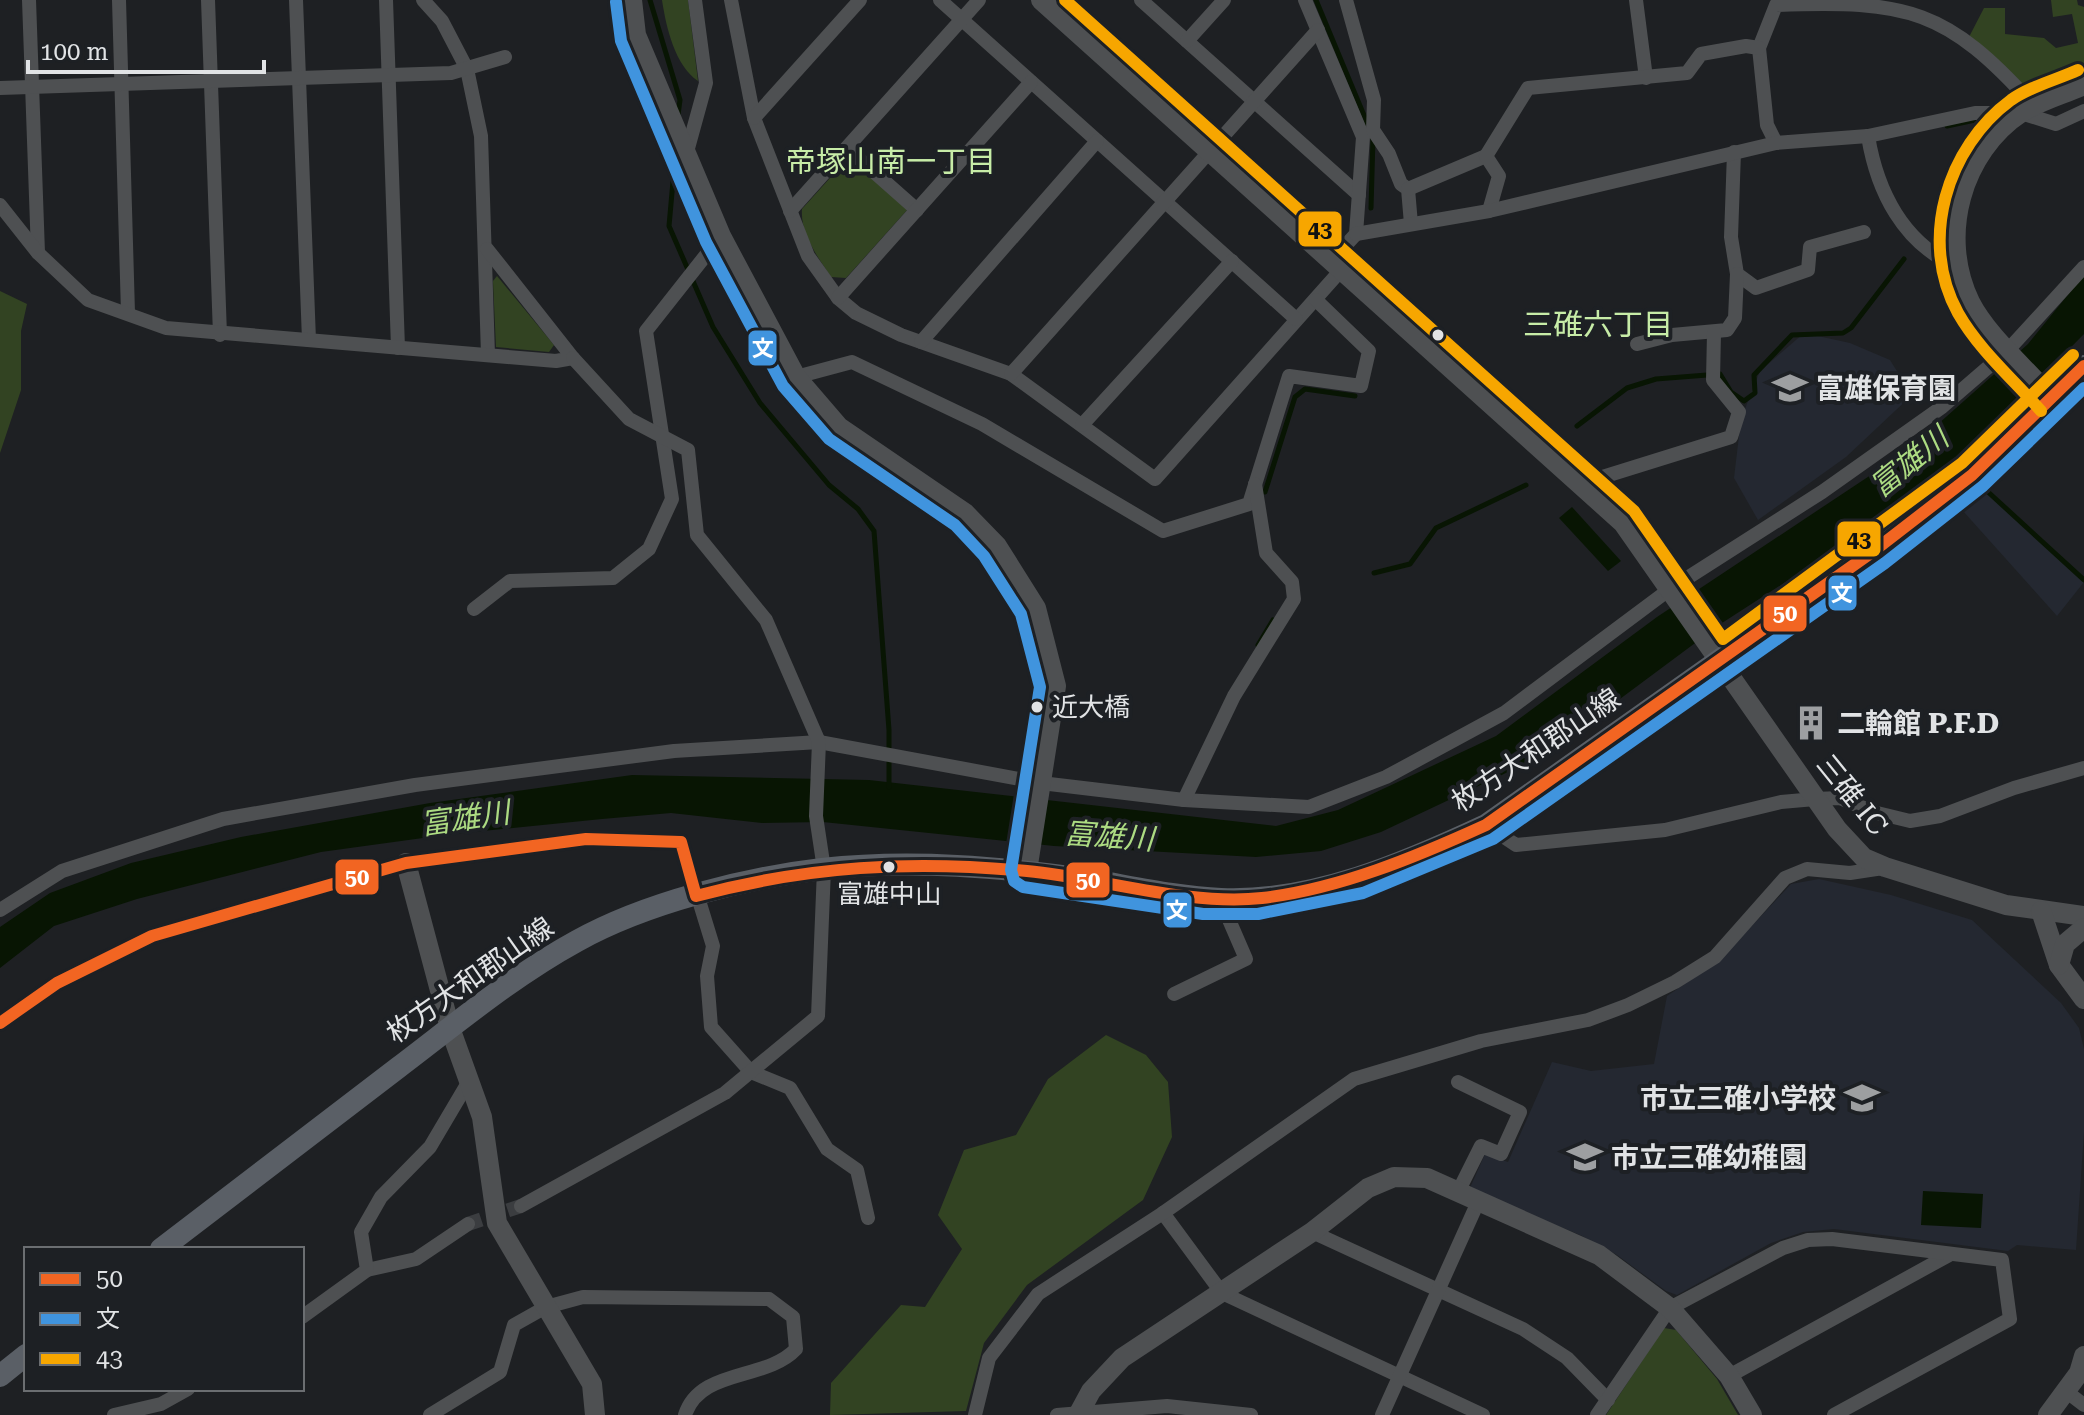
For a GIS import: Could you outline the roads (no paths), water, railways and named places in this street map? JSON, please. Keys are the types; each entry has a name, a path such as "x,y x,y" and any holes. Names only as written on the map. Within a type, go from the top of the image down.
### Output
{"main road":[{"name":"枚方大和郡山線","path":"164,1247 512,981 580,939 638,914 768,877 895,864 1027,871 1220,899 1305,890 1375,871 1486,825 1719,662 1972,475 2053,400 2084,366"},
{"path":"0,1376 24,1357"}],"street":[{"path":"29,0 38,253"},
{"path":"119,0 128,313"},
{"path":"208,0 220,335"},
{"path":"296,0 309,340"},
{"path":"386,0 398,348"},
{"path":"423,0 442,21 467,69 481,136 488,355"},
{"path":"632,0 636,35 721,236 796,377 839,427 965,513 997,546 1036,608 1056,686 1027,871"},
{"path":"687,152 706,83 695,0"},
{"path":"754,118 860,0"},
{"path":"940,0 1296,319"},
{"path":"790,211 979,0"},
{"name":"三碓 IC","path":"1041,0 1623,523 1815,799 1864,858 2006,905 2084,916"},
{"path":"1141,0 1359,195"},
{"path":"1187,41 1224,0"},
{"path":"1305,0 1368,133 1389,154 1401,184 1408,189 1411,224"},
{"path":"734,2 754,118 808,256 838,298 856,313 921,342 1011,374 1155,479 1316,300 1356,234 1374,100 1346,0"},
{"path":"1636,0 1646,78"},
{"path":"1776,143 1767,125 1759,48 1776,2 1890,0 1929,14 1967,37 2028,110 2056,124 2084,111"},
{"path":"1011,374 1318,30"},
{"path":"1408,189 1486,156 1528,88 1687,73 1701,54 1746,46 1759,48"},
{"path":"0,88 388,76 467,69 505,57"},
{"path":"838,298 1031,82"},
{"path":"2053,400 1971,303 1958,267 1956,214 1965,181 1986,145 2028,110 2084,85"},
{"path":"1356,234 1489,211 1776,143 1868,136 1975,113 2028,110"},
{"path":"1868,136 1874,174 1902,227 1944,262 1958,267"},
{"path":"921,342 1097,141"},
{"path":"847,148 917,210"},
{"path":"1637,344 1672,335 1727,330 1735,318 1737,274 1731,237 1734,152"},
{"path":"1486,156 1499,176 1489,211"},
{"path":"0,205 38,253 88,300 166,328 220,335 556,361 573,358"},
{"path":"1737,274 1756,288 1808,270 1810,247 1864,232"},
{"path":"474,609 510,581 613,578 649,549 672,499 665,438 646,331 721,236"},
{"path":"487,249 573,358 629,419 688,450 697,535 766,620 819,749 816,816 824,869 818,1016 725,1093 521,1206"},
{"path":"1082,425 1232,261"},
{"path":"0,910 62,871 223,819 415,785 674,751 819,749 1040,791 1309,807 1386,777 1504,713 1671,590 1846,475 2011,353 2084,267"},
{"path":"796,377 852,362 982,424 1163,531 1249,504 1289,376 1361,386 1369,351 1316,300"},
{"path":"1580,484 1731,437 1739,412 1713,380 1714,333"},
{"path":"1184,800 1234,696 1294,599 1292,582 1266,553 1255,484"},
{"path":"1486,825 1516,845 1566,838 1623,837 1781,802 1840,798 1873,812 1910,821 1940,816 2014,788 2084,768"},
{"path":"0,1023 57,983 152,936 406,863 586,839 681,842 713,946 707,976 711,1027 751,1072 790,1088 827,1149 857,1170 868,1218"},
{"path":"406,863 450,1028 482,1117 497,1223 592,1384 595,1415"},
{"path":"975,1415 989,1358 1038,1294 1163,1213 1354,1079 1481,1041 1588,1020 1628,1005 1675,982 1715,957 1785,878 1807,869 1850,873 1885,867"},
{"path":"1174,994 1246,959 1220,899"},
{"path":"2041,911 2059,965 2084,999"},
{"path":"2059,965 2065,944 2084,928"},
{"path":"367,1270 361,1232 381,1197 430,1147 469,1081"},
{"path":"1458,1082 1520,1112 1501,1154 1481,1146 1458,1192"},
{"path":"1079,1414 1091,1391 1122,1358 1312,1232 1368,1188 1394,1177 1427,1178 1599,1255 1670,1308 1729,1376 1752,1415"},
{"path":"1382,1415 1478,1202"},
{"path":"1163,1213 1222,1293 1483,1415"},
{"path":"304,1316 367,1270 416,1259 468,1224"},
{"path":"1312,1232 1523,1329 1567,1358 1608,1400"},
{"path":"1597,1415 1670,1308 1783,1248 1808,1240 1832,1239 2002,1260 2010,1319 1834,1415"},
{"path":"1729,1376 1950,1255"},
{"path":"430,1415 500,1372 514,1325 546,1307 583,1297 769,1299 793,1317 796,1349 783,1362 707,1386 691,1400 685,1415"},
{"path":"2048,1415 2067,1392 2084,1356"},
{"path":"114,1415 161,1404 184,1391"},
{"path":"2067,1392 2084,1405"},
{"path":"1057,1415 1167,1410 1251,1415"}],"water":[{"name":"富雄川","path":"2084,275 2084,334 1964,455 1905,505 1722,623 1546,754 1381,832 1321,851 1256,857 1054,846 823,822 762,823 671,813 602,819 452,834 321,852 137,899 54,926 0,968 0,927 50,893 131,863 241,837 430,803 632,775 869,780 1276,826 1338,810 1496,736 1657,617 1910,449 2028,344"},
{"path":"1572,507 1621,561 1608,571 1559,518"},
{"path":"1923,1191 1983,1194 1981,1228 1921,1225"}],"waterway":[{"path":"650,0 680,100 678,115"},
{"path":"1316,0 1368,125"},
{"path":"1947,126 1975,120 1990,123"},
{"path":"1371,208 1373,138"},
{"path":"676,148 669,226 713,327 760,403 829,485 858,509 874,531 889,730 889,787"},
{"path":"1577,426 1627,388 1656,379 1720,374 1731,392 1744,401 1755,393 1754,375 1792,335 1843,333 1851,328 1904,259"},
{"path":"1265,492 1295,397 1305,389 1355,396"},
{"path":"1374,573 1410,564 1436,528 1526,485"},
{"path":"1987,491 2084,580"},
{"path":"1258,645 1273,620"}],"tunnel":[{"path":"468,1224 521,1206"}],"place":[{"name":"富雄保育園","path":"1790,388"},
{"name":"近大橋","path":"1037,707"},
{"name":"二輪館 P.F.D","path":"1811,723"},
{"name":"富雄中山","path":"889,867"},
{"name":"市立三碓小学校","path":"1862,1098"},
{"name":"市立三碓幼稚園","path":"1585,1157"}],"district":[{"name":"帝塚山南一丁目","path":"891,161"},
{"name":"三碓六丁目","path":"1598,324"}]}
